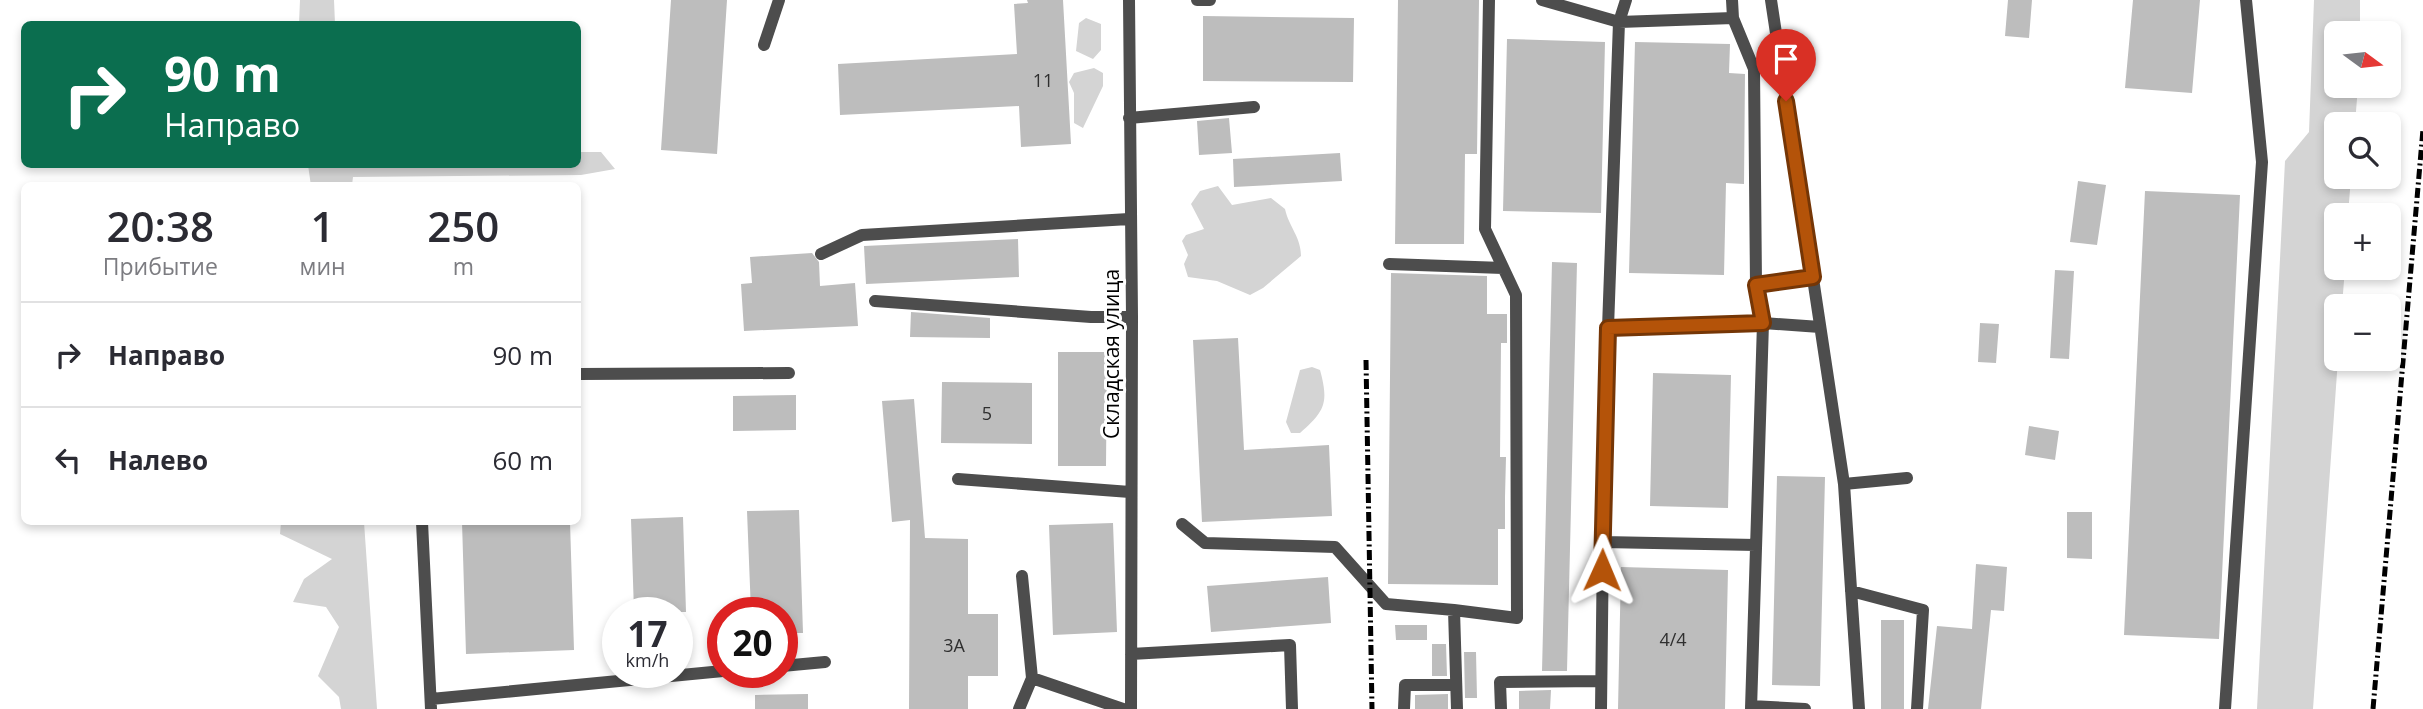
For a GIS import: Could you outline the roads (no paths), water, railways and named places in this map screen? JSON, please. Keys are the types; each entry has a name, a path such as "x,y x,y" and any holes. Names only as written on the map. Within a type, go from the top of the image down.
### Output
{"street":[{"path":"764,45 779,0"},
{"name":"Складская улица","path":"1129,0 1132,317 1131,709"},
{"path":"1197,0 1210,0"},
{"path":"1182,524 1205,543 1335,547 1386,604 1517,618 1516,295 1485,229 1489,0"},
{"path":"1542,0 1566,4 1619,22 1733,18"},
{"path":"1601,709 1608,328 1619,22 1626,0"},
{"path":"1732,0 1733,18 1754,69 1756,285 1763,323 1751,708 1805,709"},
{"path":"1771,0 1844,484 1859,709"},
{"path":"2225,709 2262,162 2246,0"},
{"path":"1129,118 1254,107"},
{"path":"821,254 862,235 1129,219"},
{"path":"1390,264 1503,268"},
{"path":"1756,285 1813,277"},
{"path":"875,301 1091,317 1132,317"},
{"path":"1608,328 1763,323 1820,327"},
{"path":"581,374 789,373"},
{"path":"1844,484 1907,478"},
{"path":"958,480 1130,492"},
{"path":"422,525 431,704 707,673"},
{"path":"1603,542 1756,545"},
{"path":"1019,709 1032,678 1022,576"},
{"path":"1851,591 1923,610 1917,709"},
{"path":"1454,610 1457,709"},
{"path":"1131,653 1290,645 1292,709"},
{"path":"798,665 825,662"},
{"path":"1032,678 1123,709"},
{"path":"1500,709 1500,682 1601,681"},
{"path":"1404,709 1405,685 1456,685"}],"railway":[{"path":"2373,709 2423,129"},
{"path":"1366,360 1372,709"}]}
